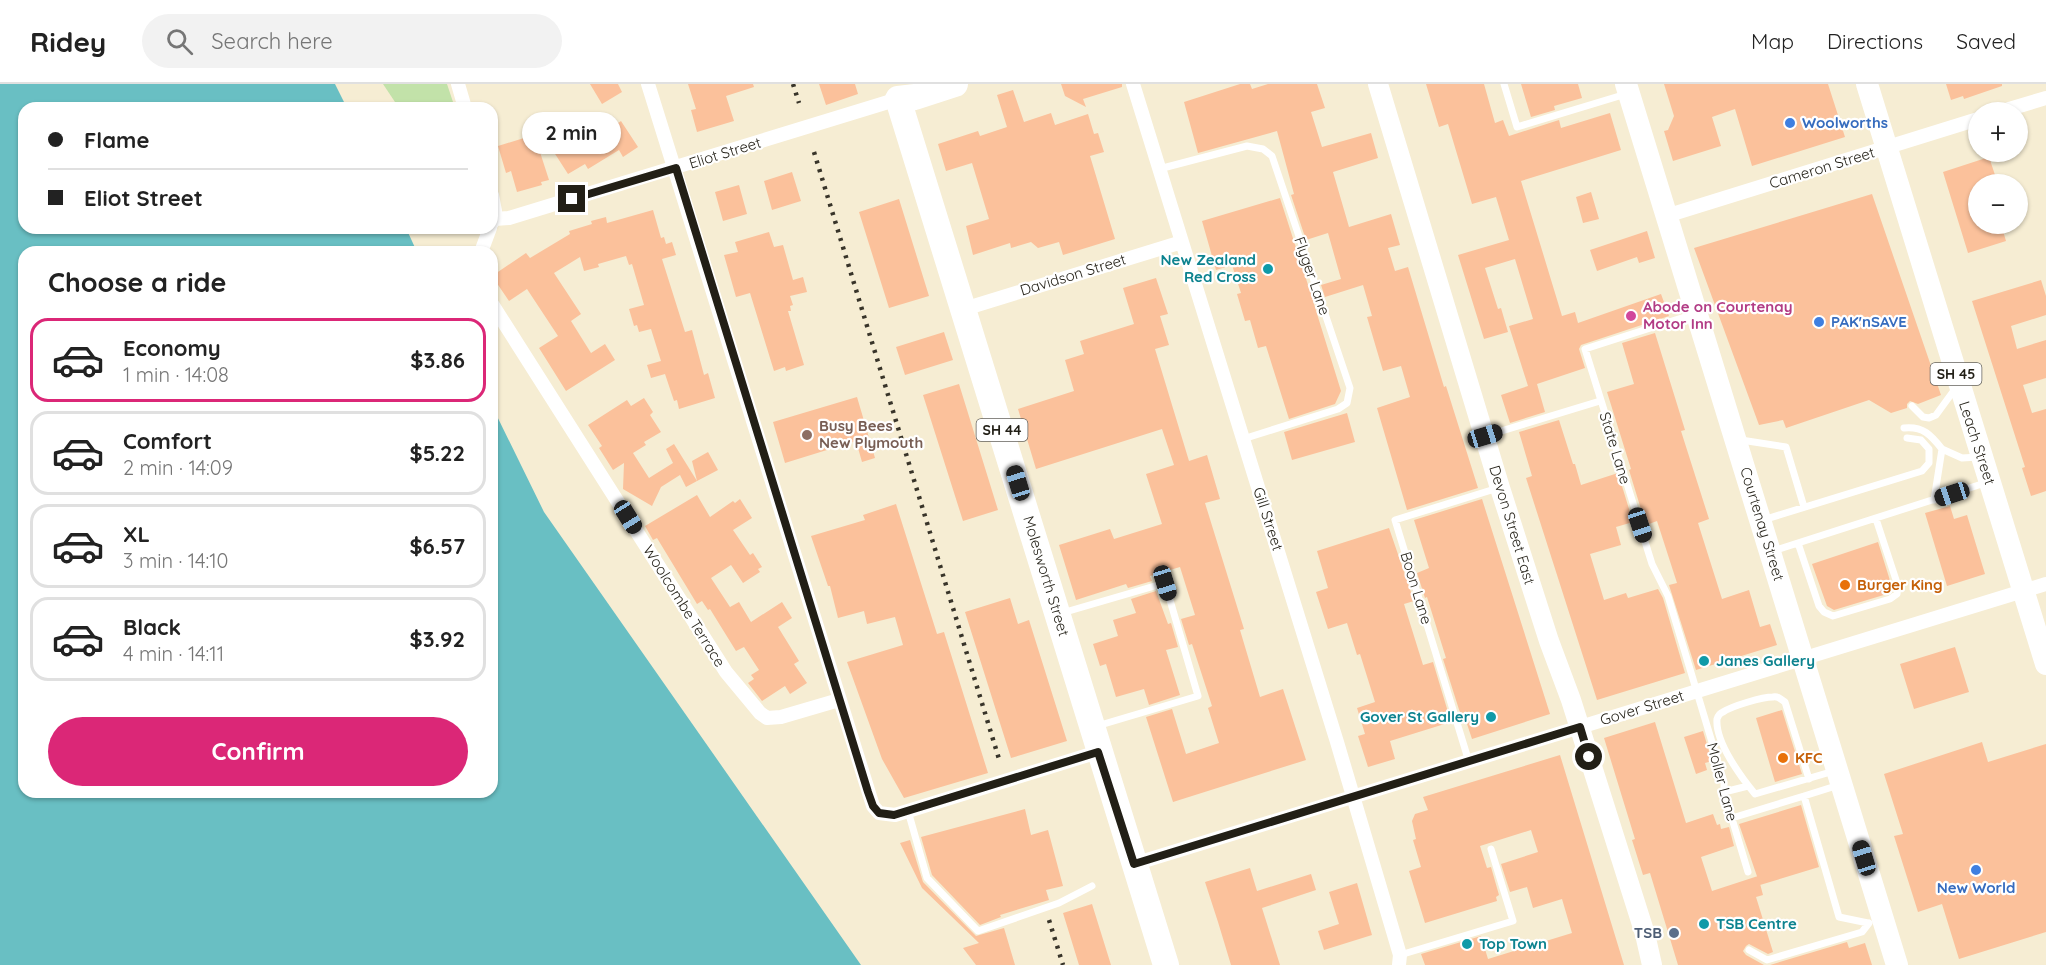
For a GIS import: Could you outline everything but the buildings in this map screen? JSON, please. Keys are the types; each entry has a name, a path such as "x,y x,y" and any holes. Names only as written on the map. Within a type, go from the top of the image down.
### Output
{"highway":[{"name":"Eliot Street","path":"896,92 915,96 955,84"},
{"name":"Molesworth Street","path":"896,92 1166,965"}],"main road":[{"name":"Leach Street","path":"1867,84 2046,664"},
{"name":"Courtenay Street","path":"1627,88 1804,658 1839,777 1875,921 1898,965"}],"street":[{"path":"458,84 463,102"},
{"path":"648,84 873,806 879,813 894,815 908,811 1095,740"},
{"name":"Gill Street","path":"1133,84 1403,962"},
{"name":"Devon Street East","path":"1378,84 1500,488 1549,641 1580,727 1645,934 1652,965"},
{"name":"Eliot Street","path":"498,222 676,168 896,92"},
{"path":"2028,103 2046,98"},
{"name":"Cameron Street","path":"1666,216 1968,122"},
{"name":"Davidson Street","path":"964,309 1182,242"},
{"name":"Woolcombe Terrace","path":"498,313 726,672 760,713 767,718 781,717 839,700"},
{"name":"Gover Street","path":"1134,864 2046,584"}],"lane":[{"path":"1504,84 1517,127 1627,88"},
{"name":"Flyger Lane","path":"1159,169 1247,146 1263,150 1272,156 1350,388 1347,403 1338,409 1243,439"},
{"name":"State Lane","path":"1696,313 1585,349 1652,564 1668,596 1696,692"},
{"path":"1911,406 1923,417 1933,417 1959,385"},
{"path":"1485,436 1600,401"},
{"path":"1904,428 1923,429 1942,449 1962,458 1982,457"},
{"path":"1760,521 1922,471 1930,460 1929,449 1921,440 1907,438"},
{"path":"1736,439 1786,447 1804,507"},
{"path":"1934,500 1942,449"},
{"path":"1771,552 1989,482"},
{"name":"Boon Lane","path":"1469,762 1395,520 1500,488"},
{"path":"1798,543 1819,606 1824,612 1833,616 1890,599 1897,594 1898,586 1876,519"},
{"path":"1059,614 1165,583 1198,696 1095,740"},
{"name":"Moller Lane","path":"1696,692 1724,782 1724,792 1748,872"},
{"path":"1809,778 1785,702 1774,696 1723,712 1717,720 1730,762 1755,794 1809,778 1839,777"},
{"path":"1732,818 1804,796 1839,777"},
{"path":"1724,792 1748,786"},
{"path":"1804,796 1839,917 1875,921"},
{"path":"908,811 927,878 978,931 1059,903 1092,886"},
{"path":"1403,962 1512,921 1491,849"},
{"path":"1749,950 1767,960 1863,932 1875,921"}],"green space":[{"path":"383,84 447,84 453,102 395,102"}],"water":[{"path":"0,84 335,84 344,102 18,102 18,234 409,234 414,246 18,246 18,798 498,798 498,418 544,512 861,965 0,965"}],"railway":[{"path":"793,84 799,103"},
{"path":"814,152 999,759"},
{"path":"1049,920 1063,965"}],"place":[{"name":"Woolworths","path":"1790,123"},
{"name":"New Zealand Red Cross","path":"1268,269"},
{"name":"Abode on Courtenay Motor Inn","path":"1631,316"},
{"name":"PAK'nSAVE","path":"1819,322"},
{"name":"Busy Bees New Plymouth","path":"807,435"},
{"name":"Burger King","path":"1845,585"},
{"name":"Janes Gallery","path":"1704,661"},
{"name":"Gover St Gallery","path":"1491,717"},
{"name":"KFC","path":"1783,758"},
{"name":"New World","path":"1976,870"},
{"name":"TSB Centre","path":"1704,924"},
{"name":"TSB","path":"1674,933"},
{"name":"Top Town","path":"1467,944"}],"route":[{"path":"572,199 676,168 868,792 873,806 879,813 894,815 1098,752 1134,864 1336,804 1580,727 1589,757"}]}
